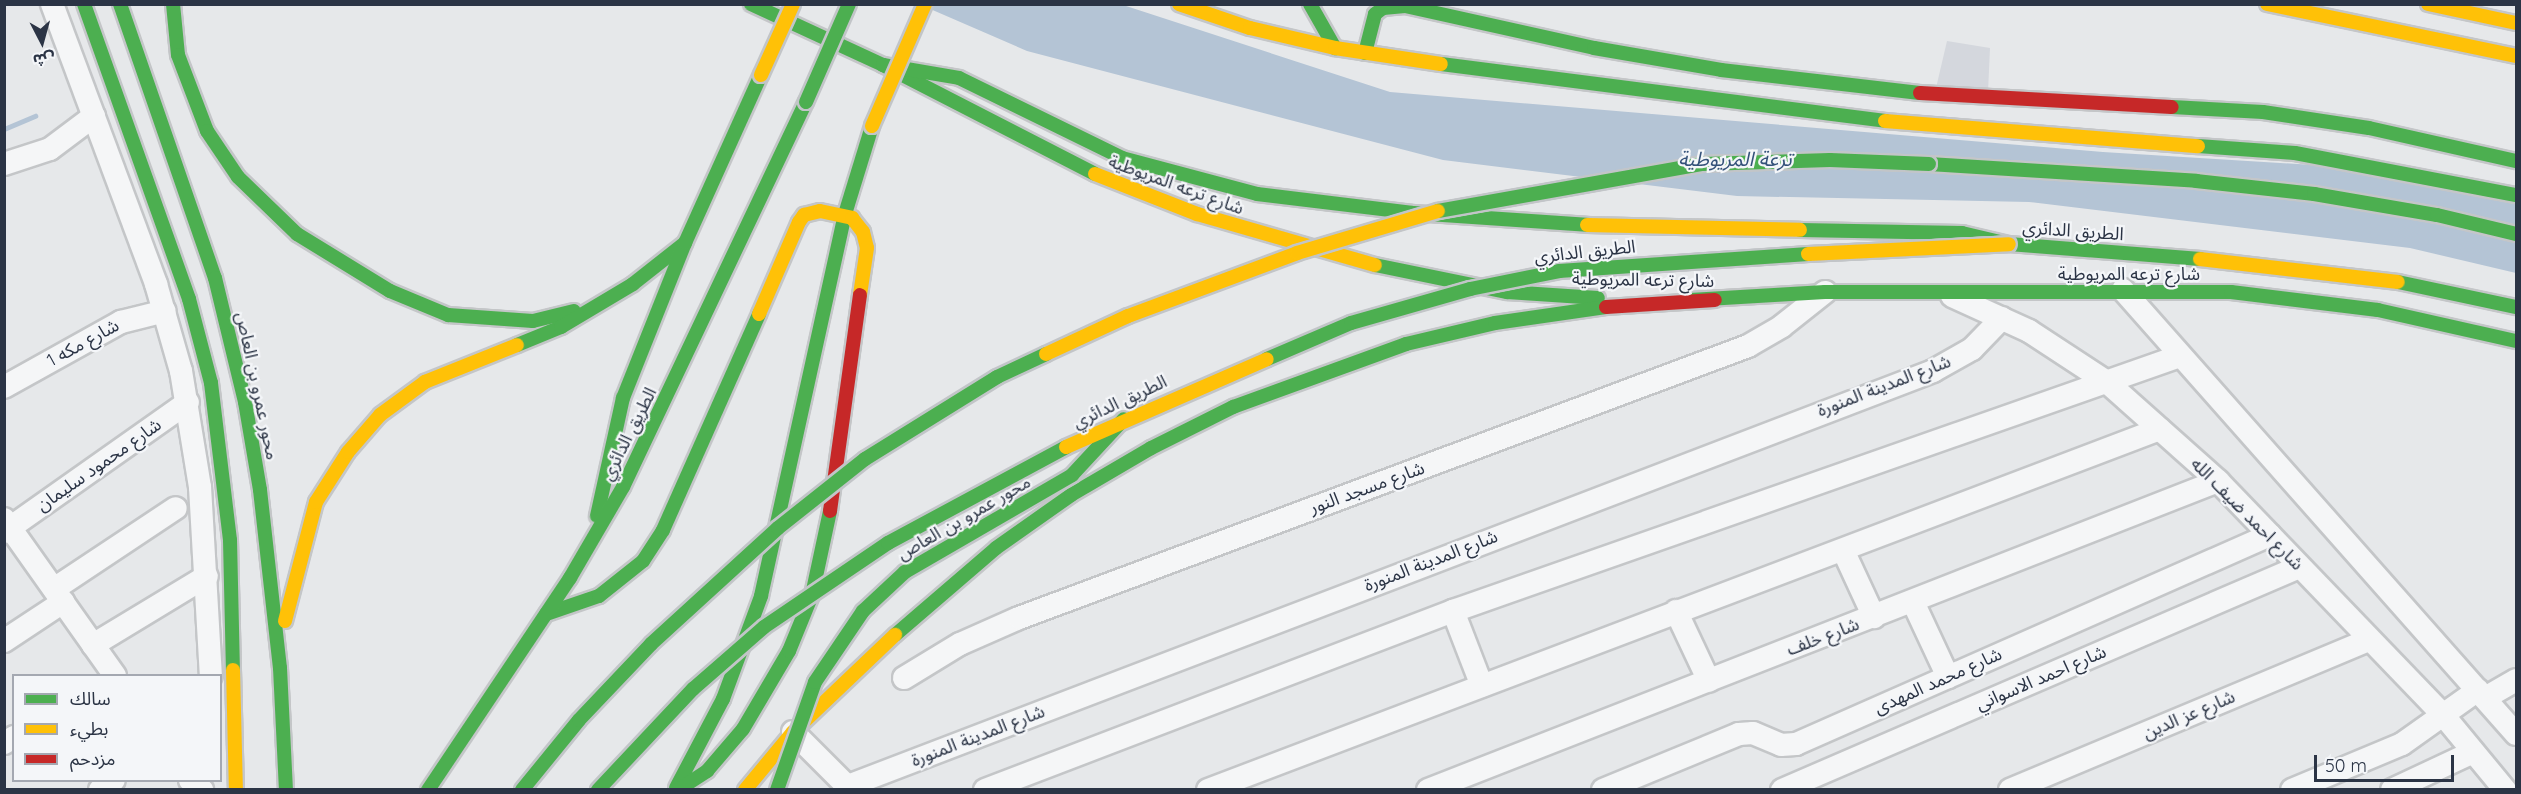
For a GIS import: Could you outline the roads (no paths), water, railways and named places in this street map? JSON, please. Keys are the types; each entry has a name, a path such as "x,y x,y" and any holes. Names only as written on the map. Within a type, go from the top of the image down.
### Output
{"main road":[{"path":"84,4 189,299 211,383 225,468 230,540 236,789"},
{"name":"محور عمرو بن العاص","path":"120,4 215,278 231,340 260,490 280,668 286,789"},
{"path":"173,4 172,29 178,55 207,131 256,197 319,249 418,305 479,320 533,321 609,298"},
{"name":"شارع ترعه المريوطية","path":"751,4 883,65 1076,166 1207,217 1320,252 1438,281 1507,292 1715,300 1825,292 1946,294 2123,290 2289,298 2378,310 2517,341"},
{"path":"592,542 616,417 685,243 793,4"},
{"name":"الطريق الدائري","path":"428,789 592,542 652,431 806,102 849,4"},
{"path":"677,789 723,699 761,596 845,214 872,126 925,4"},
{"path":"1179,4 1250,28 1365,53 1647,93 1934,127 2295,153 2517,195"},
{"path":"1310,4 1335,48"},
{"path":"2267,4 2517,56"},
{"path":"2430,5 2517,23"},
{"path":"1365,53 1375,14 1383,8 1405,6 1594,48 1721,70 1939,95 2263,112 2369,128 2517,161"},
{"path":"883,65 959,78 1079,140 1155,169 1212,185 1413,213 1577,225 1928,231 1988,236 2009,244"},
{"path":"1934,127 1939,95"},
{"path":"1976,129 1979,98"},
{"path":"522,789 579,720 651,644 778,528 865,459 997,377 1128,316 1297,253 1432,212 1703,164 1830,160 2196,181 2314,194 2437,214 2517,234"},
{"path":"546,614 599,596 629,574 654,546 799,222 812,212 845,214 859,224 867,248 826,537 812,595 789,651 743,729 707,771 677,789"},
{"path":"280,668 286,609 316,502 348,452 380,415 425,382 561,327 609,298 685,243"},
{"name":"الطريق الدائري","path":"598,789 693,689 764,627 822,585 994,483 1124,418 1351,323 1458,291 1529,276 1726,258 2009,244 2202,259 2382,279 2517,307"},
{"path":"745,789 793,732 925,606 996,548 1121,466 1233,407 1318,373 1406,344 1495,323 1586,308 1715,300"},
{"name":"محور عمرو بن العاص","path":"777,789 815,682 863,611 921,561 1072,475 1124,418"}],"street":[{"path":"52,4 165,311 188,402 200,487 211,668 194,674"},
{"path":"4,165 50,149 94,116"},
{"path":"2123,290 2517,734"},
{"name":"شارع مسجد النور","path":"904,678 960,644 1019,618 1748,346 1782,326 1825,292"},
{"name":"شارع احمد ضيف الله","path":"1946,294 2002,318 2056,347 2107,382 2217,481 2444,716 2505,789"},
{"name":"شارع مكه 1","path":"4,387 121,322 165,311"},
{"name":"شارع المدينة المنورة","path":"849,788 1933,371 1972,349 2002,318"},
{"path":"985,789 1453,611 2180,356"},
{"name":"شارع محمود سليمان","path":"6,526 188,402"},
{"path":"1208,789 2160,429"},
{"name":"شارع خلف","path":"1428,789 1913,602 2217,481"},
{"path":"4,641 58,596 176,508"},
{"path":"6,526 93,645 111,674"},
{"name":"شارع محمد المهدى","path":"1603,789 1739,734 1753,733 1780,745 1796,744 2270,536"},
{"path":"1843,549 1874,617"},
{"name":"شارع احمد الاسواني","path":"1782,789 1814,783 2299,567"},
{"path":"93,645 207,576"},
{"path":"1913,602 1948,677"},
{"path":"1453,611 1482,686"},
{"path":"1676,611 1709,681"},
{"name":"شارع عز الدين","path":"2010,789 2369,639"},
{"path":"2292,789 2402,744 2481,694 2517,680"},
{"path":"793,732 849,788"},
{"path":"2392,789 2473,752"}],"water":[{"name":"ترعة المريوطية","path":"921,5 1123,5 1390,92 2103,152 2329,166 2516,199 2516,273 2410,248 2029,202 1737,196 1443,160 1027,51"}],"waterway":[{"path":"4,129 35,116"}]}
